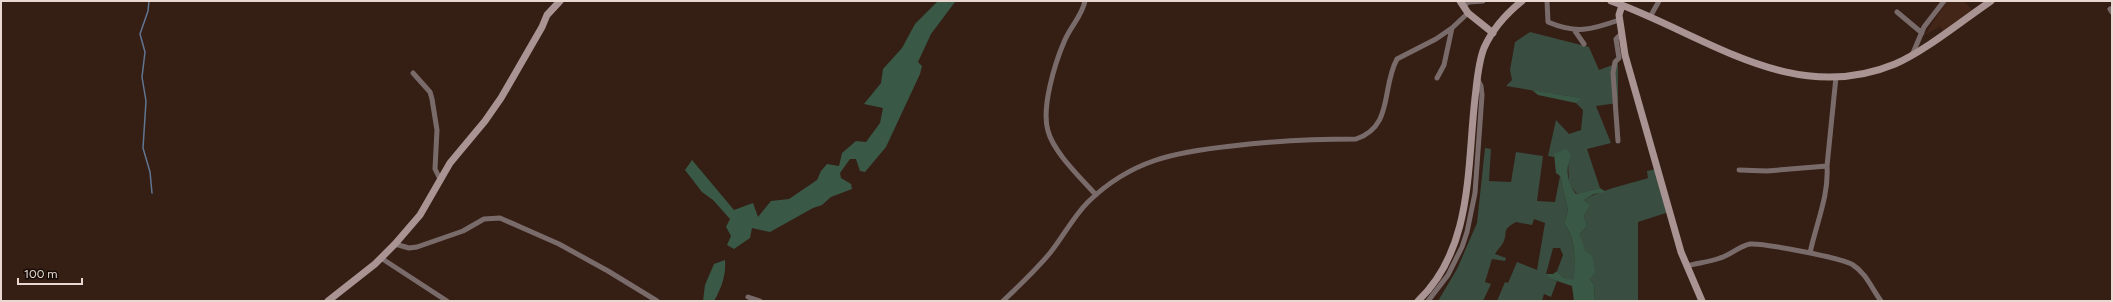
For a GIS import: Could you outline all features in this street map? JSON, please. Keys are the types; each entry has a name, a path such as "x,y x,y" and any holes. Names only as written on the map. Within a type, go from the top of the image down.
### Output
{"main road":[{"path":"330,301 381,258 420,215 450,163 486,121 548,15 560,1"},
{"path":"1418,301 1440,274 1452,250 1460,228 1465,201 1477,78 1482,53 1492,34 1508,14 1522,1"},
{"path":"1611,1 1650,17 1738,58 1770,69 1800,76 1836,77 1872,72 1896,63 1991,1"},
{"path":"1465,3 1468,13 1492,34"},
{"path":"1622,5 1619,20 1620,35 1638,107 1687,266 1702,301"}],"street":[{"path":"1085,1 1084,7 1064,40 1053,73 1048,96 1047,124 1048,132 1059,151 1096,195"},
{"path":"1465,3 1483,1"},
{"path":"1548,1 1548,22 1575,31 1592,28 1619,20"},
{"path":"1650,17 1659,1"},
{"path":"1912,53 1922,33 1944,1"},
{"path":"1898,12 1922,33"},
{"path":"1003,301 1048,254 1080,211 1096,195 1137,167 1176,153 1268,141 1356,139 1365,136 1378,125 1397,59 1420,48 1452,28 1468,13"},
{"path":"1437,78 1444,64 1452,28"},
{"path":"1575,31 1584,44"},
{"path":"1618,141 1613,73 1615,62 1619,58 1616,39 1620,35"},
{"path":"413,73 430,92 432,99 437,130 435,169 440,179"},
{"path":"1810,253 1816,225 1823,208 1836,77"},
{"path":"1428,301 1448,275 1459,254 1472,212 1482,95 1481,86 1477,78"},
{"path":"1739,170 1767,171 1827,166"},
{"path":"395,244 409,248 418,247 462,231 484,219 500,218 559,244 608,271 657,301"},
{"path":"1687,266 1719,258 1739,248 1752,244 1810,253 1846,261 1854,265 1862,273 1881,301"},
{"path":"381,258 447,301"},
{"path":"748,298 760,301"}],"shaded area":[{"path":"1947,1 1964,1 1972,10 1943,31 1940,26 1925,35"}],"green space":[{"path":"938,1 955,2 931,34 918,62 922,66 920,74 886,147 865,172 860,171 856,159 850,159 840,173 841,178 851,184 852,189 831,197 822,205 813,208 770,232 752,228 750,238 734,249 727,245 731,236 726,227 730,219 713,200 702,192 685,170 692,160 734,210 753,203 758,217 771,201 789,199 817,180 821,171 827,164 839,166 842,153 856,141 866,142 880,123 883,108 864,104 881,83 883,69 902,48 915,24"},
{"path":"1530,32 1589,47 1599,70 1618,63 1618,103 1596,106 1611,143 1587,149 1600,188 1577,194 1569,184 1568,162 1554,154 1554,157 1548,156 1556,120 1569,134 1581,130 1583,110 1576,103 1580,98 1506,86 1512,80 1510,70 1515,42"},
{"path":"1532,90 1581,98 1576,103 1538,95"},
{"path":"1485,148 1491,149 1489,181 1511,182 1516,152 1543,156 1537,201 1555,202 1560,176 1568,210 1564,224 1573,243 1574,281 1564,278 1557,271 1563,255 1560,248 1553,248 1546,274 1548,278 1557,281 1551,297 1544,294 1542,301 1497,301 1505,282 1508,283 1517,262 1537,270 1545,223 1534,219 1532,225 1516,222 1506,229 1505,239 1495,254 1506,258 1505,261 1492,259 1485,282 1491,284 1483,301 1438,301 1457,269 1477,223"},
{"path":"1566,149 1571,155 1568,165 1569,180 1576,194 1600,188 1606,192 1594,194 1584,200 1589,204 1584,216 1587,226 1580,234 1585,251 1592,256 1595,272 1590,279 1594,285 1595,301 1574,301 1572,286 1548,278 1546,274 1553,274 1557,271 1564,278 1574,280 1573,243 1564,224 1568,210 1560,176 1556,173 1554,154"},
{"path":"1656,169 1669,212 1638,222 1638,301 1595,301 1594,285 1590,279 1580,234 1587,226 1584,216 1589,204 1584,200 1606,190 1648,178 1647,171"},
{"path":"725,260 724,276 717,296 714,301 703,301 705,285 714,264"}],"waterway":[{"path":"149,1 148,11 140,34 145,52 142,77 146,101 143,148 150,172 152,193"}]}
